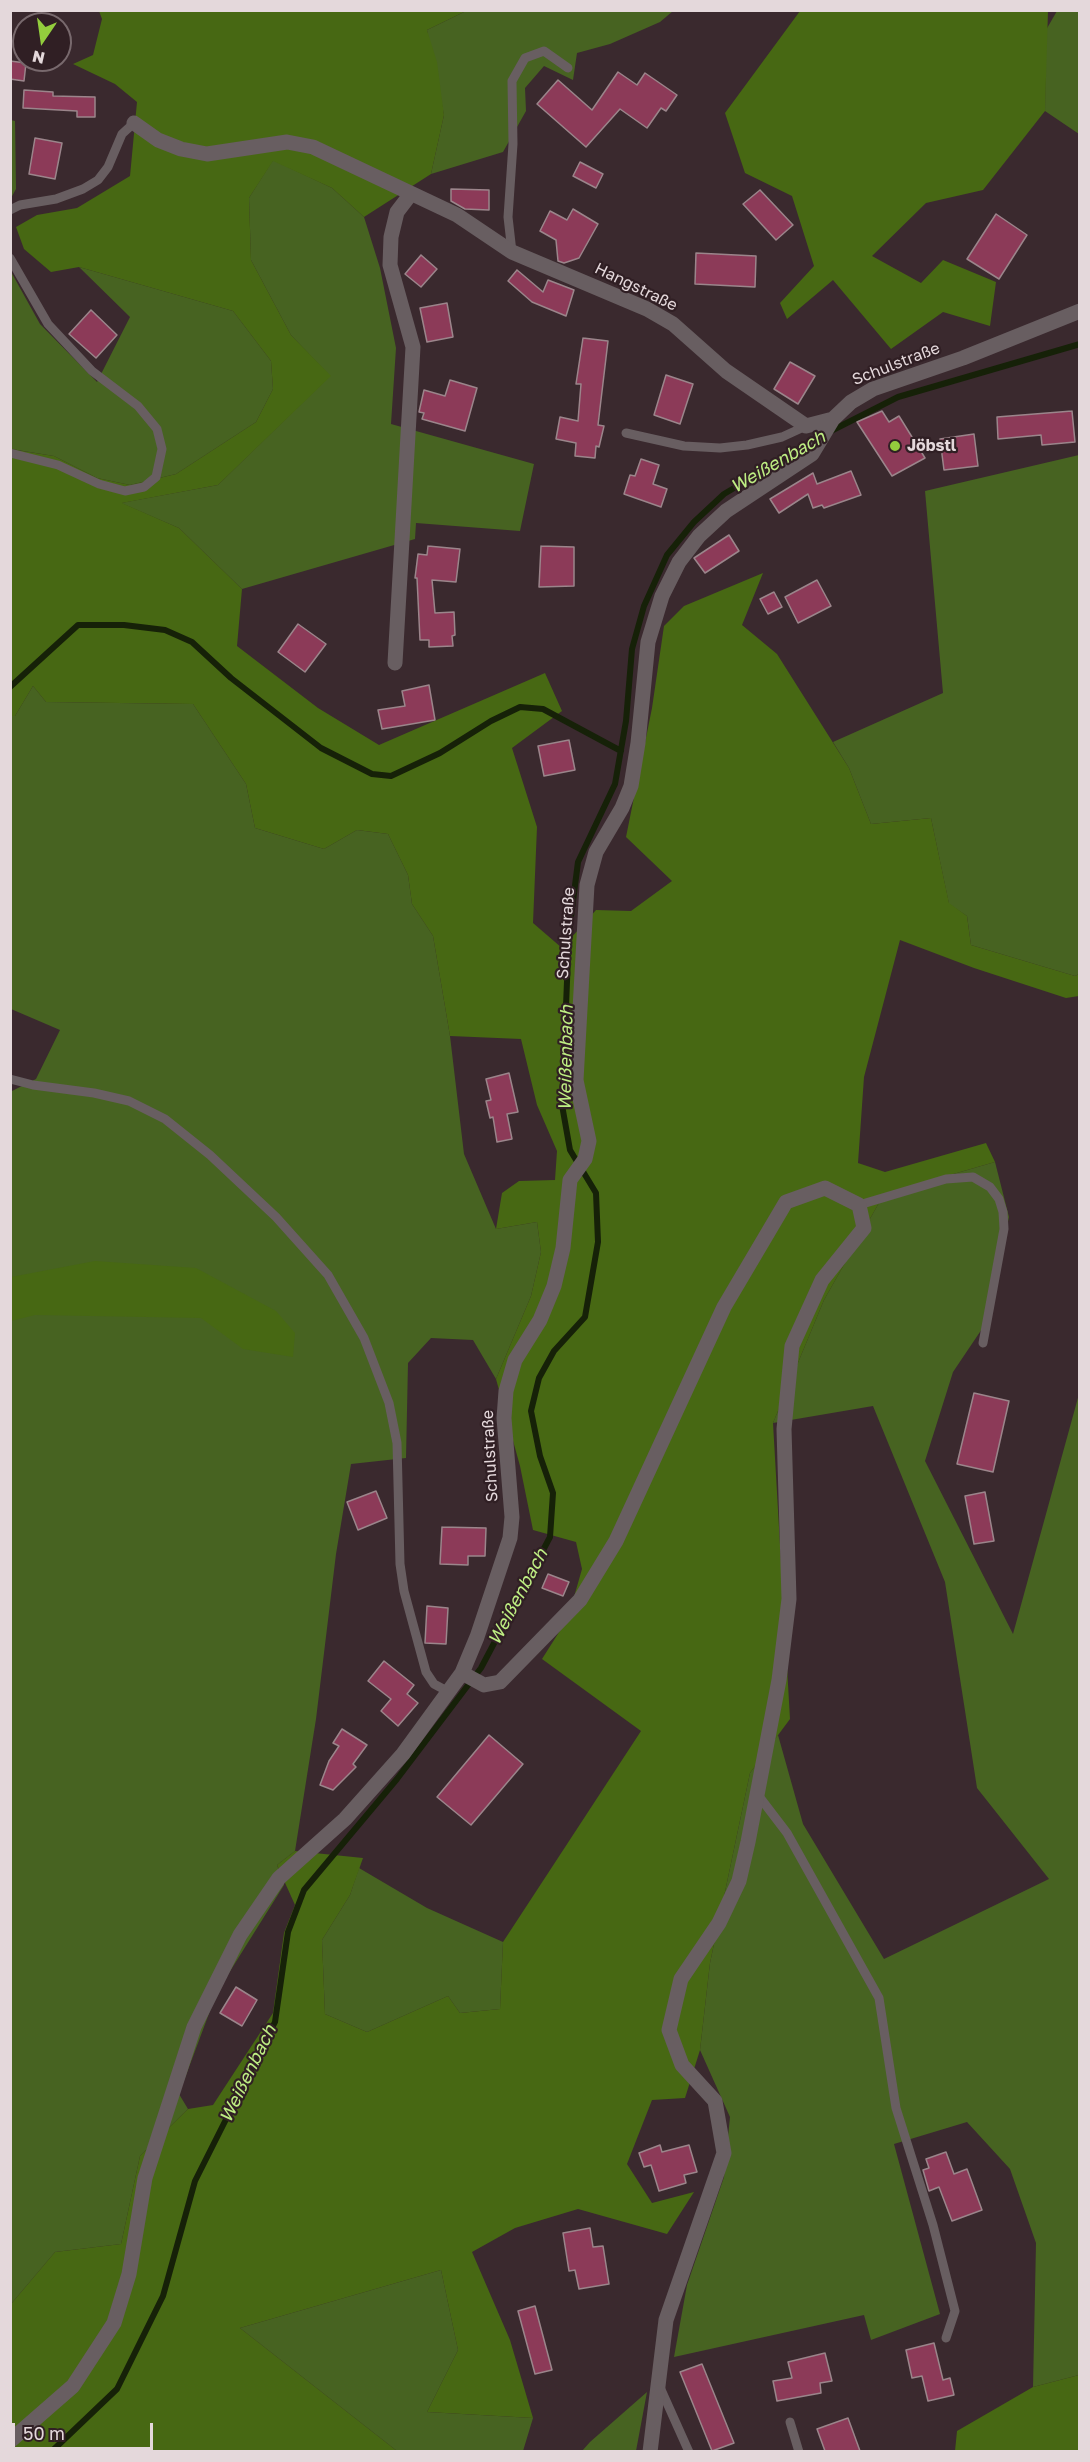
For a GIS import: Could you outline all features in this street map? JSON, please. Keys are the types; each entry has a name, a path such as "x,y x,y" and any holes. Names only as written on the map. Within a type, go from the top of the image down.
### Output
{"street":[{"name":"Hangstraße","path":"134,123 158,140 180,150 207,154 287,142 314,147 410,195 457,215 512,252 617,295 673,324 726,371 806,426"},
{"path":"395,663 413,347 390,266 397,212 410,195"},
{"name":"Schulstraße","path":"10,2441 74,2386 114,2323 129,2274 148,2167 194,2027 240,1935 279,1878 352,1811 403,1754 447,1691 464,1674 510,1538 512,1517 504,1418 506,1391 515,1360 540,1320 554,1286 563,1248 570,1180 585,1159 588,1141 576,1080 587,885 596,852 622,808 631,786 638,743 648,642 662,596 679,562 699,536 726,511 812,454 830,423 851,402 873,389 963,358 1080,310"},
{"path":"806,426 830,423"},
{"path":"464,1674 484,1685 500,1682 580,1600 616,1541 724,1307 786,1202 825,1188 859,1205 864,1228 822,1280 792,1346 784,1429 789,1599 779,1680 739,1881 719,1923 681,1979 669,2030 682,2065 715,2101 724,2153 666,2320 650,2451"}],"lane":[{"path":"512,252 508,217 513,144 512,81 525,58 544,51 568,68"},
{"path":"10,210 20,205 56,199 83,189 98,180 108,167 122,134 134,123"},
{"path":"10,258 48,324 92,371 138,406 156,429 162,449 156,477 144,487 125,491 99,484 58,465 10,453"},
{"path":"626,433 684,446 720,448 782,437 806,426"},
{"path":"10,1078 33,1086 94,1093 129,1101 165,1119 210,1155 276,1217 328,1275 364,1338 389,1403 396,1443 400,1564 404,1591 426,1672 434,1684 447,1691"},
{"path":"859,1205 946,1179 973,1177 990,1186 999,1198 1004,1229 982,1343"},
{"path":"758,1794 787,1833 879,1998 896,2108 933,2225 955,2311 946,2338"},
{"path":"657,2380 689,2451"},
{"path":"790,2422 799,2451"}],"green space":[{"path":"99,11 466,11 427,30 437,62 444,115 431,174 364,217 332,188 273,161 249,198 251,260 291,335 331,376 218,485 122,503 179,528 242,589 237,646 318,708 379,745 545,673 562,711 512,748 537,827 533,923 562,948 596,910 631,911 672,881 626,837 652,708 664,626 684,606 763,573 742,625 777,654 849,768 871,824 931,818 949,903 967,916 971,945 1075,976 1079,974 1079,996 1066,998 974,968 900,940 864,1077 858,1163 885,1172 986,1143 995,1162 884,1194 824,1300 773,1423 790,1719 750,1773 710,1963 700,2050 685,2098 652,2100 627,2164 652,2203 694,2192 667,2234 578,2209 515,2228 472,2252 510,2340 533,2418 427,2412 458,2350 441,2270 240,2328 397,2451 144,2452 142,2449 139,2452 11,2451 11,2304 55,2252 121,2244 140,2156 188,2109 213,2105 273,2013 284,1933 295,1905 277,1865 295,1851 363,1858 350,1895 322,1940 325,2014 367,2032 448,1996 460,2013 500,2009 503,1942 641,1731 542,1659 568,1618 582,1569 576,1542 533,1530 520,1466 496,1379 531,1296 541,1252 537,1222 496,1229 502,1193 519,1181 555,1180 557,1151 537,1105 521,1039 450,1036 433,936 412,904 408,875 388,834 357,830 324,849 255,828 246,784 193,704 46,702 33,686 15,716 11,716 10,449 54,456 97,478 130,485 176,474 256,422 273,389 271,361 233,311 79,267 51,272 24,249 16,227 37,215 77,208 130,176 137,102 115,84 73,64 93,55 102,19"},
{"path":"466,11 673,11 660,22 610,44 577,53 573,80 544,66 525,88 526,111 503,152 431,174 444,115 427,30"},
{"path":"800,11 1048,11 1045,111 983,190 926,203 872,256 921,283 943,260 996,282 990,326 943,312 891,349 833,280 787,319 780,303 814,266 792,196 745,173 725,113"},
{"path":"1057,11 1079,11 1079,134 1045,111 1046,30"},
{"path":"11,120 15,121 16,189 11,198"},
{"path":"273,160 332,188 364,217 380,268 396,348 391,424 534,464 520,531 416,523 415,539 242,589 179,528 121,503 218,485 330,376 291,335 251,260 249,198"},
{"path":"79,267 233,311 271,361 273,389 256,422 176,474 130,485 97,478 54,456 11,449 10,270 40,324 97,382 130,317"},
{"path":"1079,455 1079,974 1075,976 971,945 967,916 949,904 931,818 871,824 849,768 833,742 943,693 925,491"},
{"path":"33,686 46,702 193,704 246,784 255,828 324,849 357,830 388,834 408,875 412,904 433,936 450,1036 464,1154 496,1229 537,1222 541,1252 531,1296 496,1379 473,1340 431,1338 408,1363 406,1458 351,1464 336,1554 316,1719 295,1851 277,1865 284,1885 217,1992 179,2094 188,2109 140,2156 121,2244 55,2252 11,2304 10,1092 36,1079 60,1030 11,1009 11,716 15,716"},
{"path":"995,1162 1009,1217 988,1320 953,1372 925,1461 1013,1634 1079,1394 1079,2375 1033,2387 1036,2243 1010,2169 967,2122 894,2144 940,2314 871,2340 864,2315 674,2357 687,2285 724,2177 730,2117 700,2050 710,1963 750,1773 778,1735 803,1824 884,1959 1049,1879 977,1788 945,1582 873,1406 773,1423 824,1300 884,1194"},
{"path":"95,1261 196,1268 276,1311 295,1333 293,1357 243,1349 201,1318 35,1315 11,1321 11,1277"},
{"path":"359,1868 427,1908 503,1942 500,2009 460,2013 448,1996 367,2032 325,2014 322,1940 350,1895"},
{"path":"441,2270 458,2350 427,2412 533,2418 523,2451 397,2451 240,2328"},
{"path":"1079,2375 1079,2451 955,2451 957,2431 1033,2387"},
{"path":"647,2392 636,2451 582,2451 590,2442"}],"building":[{"path":"10,61 12,61 12,72 25,72 24,81 10,79"},
{"path":"618,72 637,85 645,73 677,95 666,111 661,108 647,128 620,109 586,147 537,104 558,80 592,110"},
{"path":"24,90 53,92 53,96 95,97 95,117 77,117 77,111 23,108"},
{"path":"35,138 62,143 55,179 29,174"},
{"path":"580,162 603,174 596,188 573,176"},
{"path":"451,189 489,190 489,210 465,209 451,201"},
{"path":"760,190 793,225 776,240 743,204"},
{"path":"573,209 598,224 579,258 564,263 558,261 556,240 540,231 550,211 567,220"},
{"path":"996,214 1027,235 999,279 967,259"},
{"path":"696,253 756,256 755,287 695,284"},
{"path":"421,255 437,269 421,287 405,274"},
{"path":"517,270 543,292 548,280 574,290 566,316 532,302 508,281"},
{"path":"447,303 453,337 427,342 420,308"},
{"path":"91,310 117,335 96,358 69,334"},
{"path":"583,338 608,341 598,425 604,426 599,447 596,446 595,458 575,456 576,443 556,439 560,417 578,421 581,384 576,384"},
{"path":"790,362 815,376 798,404 774,389"},
{"path":"666,375 693,384 680,424 654,415"},
{"path":"450,380 477,388 465,431 422,419 424,413 419,412 424,390 445,396"},
{"name":"Jöbstl","path":"882,411 889,422 899,416 925,458 892,476 857,422"},
{"path":"1072,411 1075,442 1042,445 1041,435 998,439 997,417"},
{"path":"974,434 978,466 944,470 940,439"},
{"path":"641,459 659,465 653,484 667,489 661,507 624,494 630,475 635,476"},
{"path":"851,471 861,495 824,508 822,505 813,508 808,494 779,513 770,499 813,473 817,484"},
{"path":"729,535 739,551 705,573 694,558"},
{"path":"428,546 460,549 456,582 432,580 435,613 454,612 453,646 429,647 429,640 420,640 417,578 415,578 418,554 427,555"},
{"path":"541,546 574,547 574,586 539,587"},
{"path":"817,580 831,606 798,623 785,597"},
{"path":"774,592 782,607 768,614 760,599"},
{"path":"298,624 326,644 305,672 278,652"},
{"path":"429,685 435,720 382,729 378,710 405,706 402,691"},
{"path":"569,740 575,770 544,776 538,746"},
{"path":"509,1073 518,1112 507,1114 512,1139 497,1142 493,1117 490,1118 486,1101 491,1100 486,1079"},
{"path":"974,1393 1009,1401 993,1472 957,1464"},
{"path":"376,1491 387,1518 358,1530 347,1502"},
{"path":"985,1492 994,1541 974,1544 965,1496"},
{"path":"442,1527 486,1528 485,1556 468,1556 468,1565 440,1564"},
{"path":"548,1574 569,1582 563,1596 542,1588"},
{"path":"427,1606 448,1608 446,1644 425,1643"},
{"path":"384,1661 414,1685 407,1694 418,1703 398,1726 381,1711 391,1699 368,1681"},
{"path":"342,1729 367,1745 353,1764 356,1767 333,1790 320,1785 329,1761 339,1746 333,1743"},
{"path":"489,1735 523,1764 471,1825 437,1797"},
{"path":"236,1987 257,2000 242,2026 220,2013"},
{"path":"660,2145 662,2152 689,2145 697,2172 684,2175 686,2183 659,2191 651,2165 644,2167 639,2153"},
{"path":"946,2152 954,2174 967,2169 982,2210 952,2221 939,2187 929,2191 923,2170 929,2168 926,2159"},
{"path":"590,2228 593,2247 603,2246 609,2284 579,2289 575,2270 569,2271 563,2233"},
{"path":"535,2306 552,2370 535,2374 518,2311"},
{"path":"934,2343 943,2380 950,2378 954,2395 928,2401 922,2376 912,2378 906,2350"},
{"path":"825,2353 832,2381 820,2383 821,2393 777,2401 773,2381 792,2378 788,2362"},
{"path":"702,2364 734,2443 712,2451 680,2372"},
{"path":"848,2418 860,2451 825,2451 817,2429"}],"waterway":[{"name":"Weißenbach","path":"829,432 898,397 1080,344"},
{"name":"Weißenbach","path":"51,2452 117,2389 163,2296 195,2181 275,2022 288,1932 304,1890 397,1779 481,1668 550,1537 553,1493 540,1456 531,1411 539,1378 554,1351 585,1317 598,1242 596,1193 570,1150 562,1105 569,932 578,862 615,784 626,721 632,649 644,606 667,555 694,522 724,494 815,440"},
{"path":"10,687 78,625 124,625 165,630 192,642 231,678 321,748 372,774 391,776 440,753 491,721 520,707 543,709 621,751"}],"place":[{"name":"Jöbstl","path":"895,446"}]}
